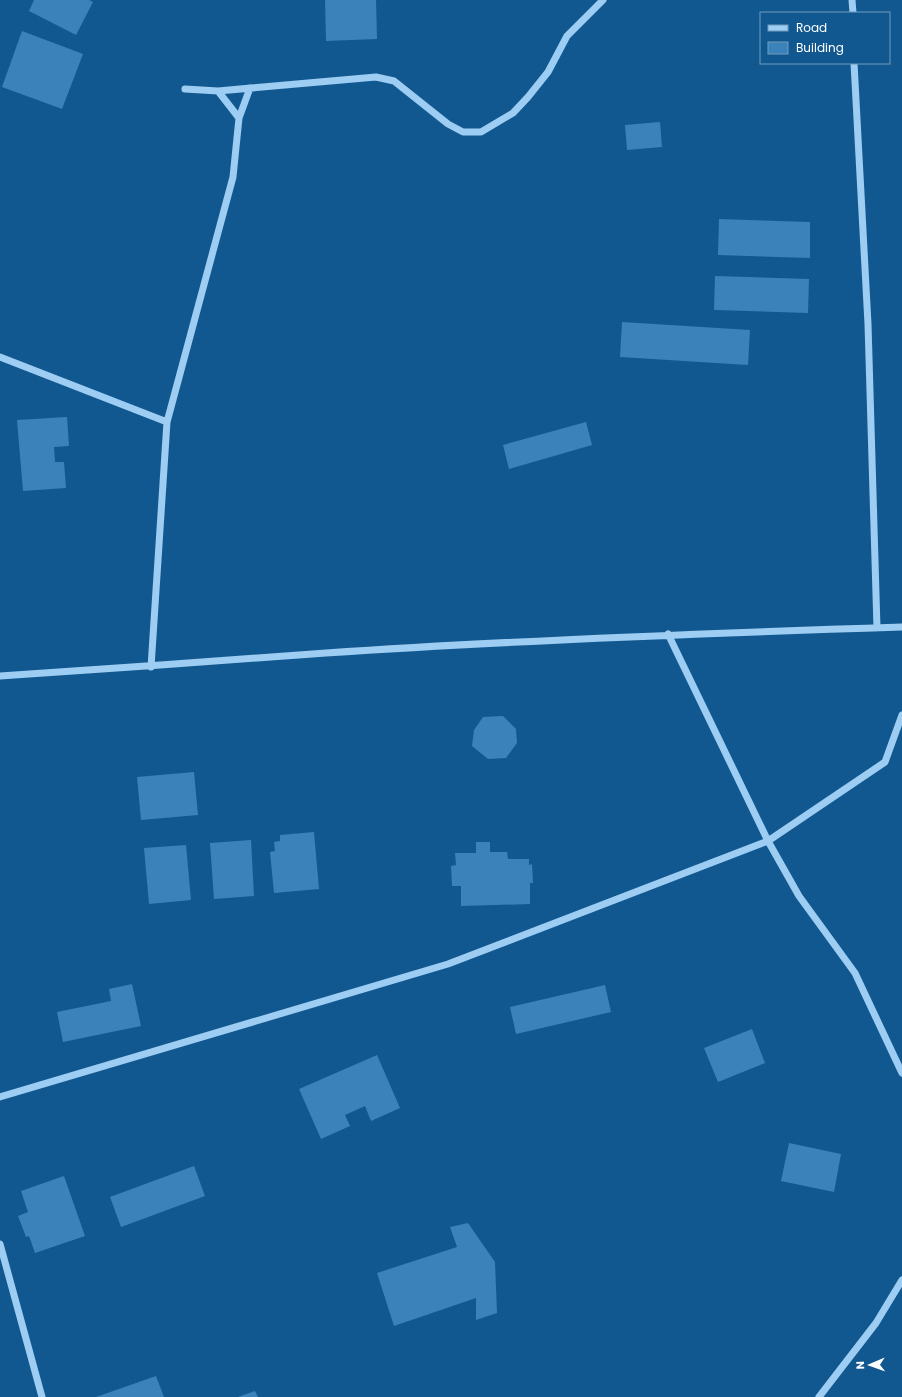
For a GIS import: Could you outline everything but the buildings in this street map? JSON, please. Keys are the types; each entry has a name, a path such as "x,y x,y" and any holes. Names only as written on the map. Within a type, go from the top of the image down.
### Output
{"street":[{"path":"185,89 218,91 376,77 394,81 448,124 463,132 481,132 513,114 548,72 566,36 603,0"},
{"path":"852,0 853,12"},
{"path":"854,64 868,324 878,628"},
{"path":"152,667 167,422 233,177 239,118 250,88"},
{"path":"218,91 239,118"},
{"path":"0,357 167,422"},
{"path":"0,676 152,667 328,653 668,634 902,627"},
{"path":"668,634 768,841 799,896 855,974 902,1073"},
{"path":"0,1098 448,964 768,841 885,762 902,715"},
{"path":"0,1244 42,1397"},
{"path":"819,1397 876,1323 902,1280"}]}
